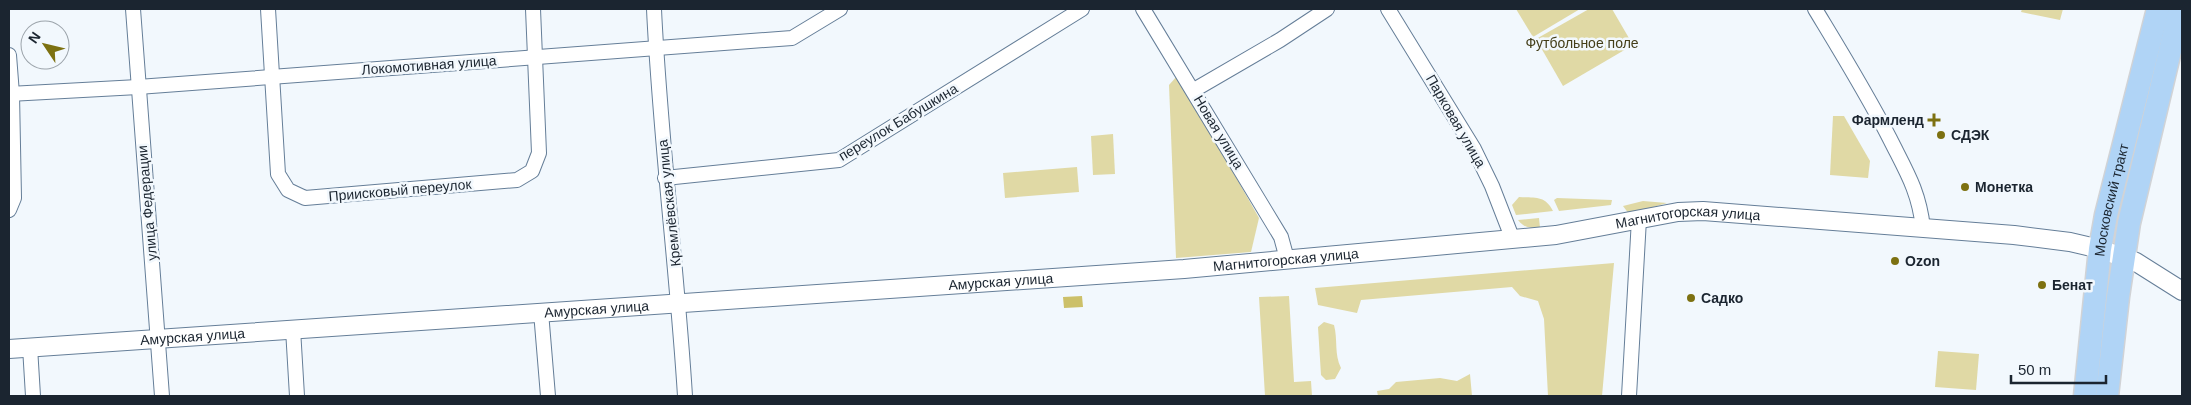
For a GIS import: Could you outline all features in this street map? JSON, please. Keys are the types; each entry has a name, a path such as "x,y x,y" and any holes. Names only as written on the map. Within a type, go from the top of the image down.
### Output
{"main road":[{"name":"Московский тракт","path":"2085,396 2100,249 2108,208 2158,9"},
{"name":"Московский тракт","path":"2107,396 2123,257 2139,176 2180,9"}],"street":[{"name":"улица Федерации","path":"133,9 162,396"},
{"name":"Приисковый переулок","path":"268,9 278,174 288,190 305,198 517,180 532,171 539,153 533,9"},
{"name":"Кремлёвская улица","path":"654,9 665,178 679,304 684,396"},
{"name":"Локомотивная улица","path":"10,94 138,87 792,38 840,9"},
{"name":"переулок Бабушкина","path":"665,178 839,160 1082,9"},
{"name":"Новая улица","path":"1144,9 1281,237 1287,259"},
{"path":"1194,90 1280,40 1327,9"},
{"name":"Парковая улица","path":"1388,9 1474,149 1492,186 1513,240"},
{"path":"1815,9 1865,90 1912,182 1920,204 1923,228"},
{"path":"9,55 14,198 9,210"},
{"name":"Магнитогорская улица","path":"1184,268 1513,240 1556,235 1678,212 1704,211 2043,238 2100,249 2123,257 2152,270 2182,290"},
{"path":"1629,396 1639,219"},
{"name":"Амурская улица","path":"9,349 1184,268"},
{"path":"540,312 548,396"},
{"path":"293,329 298,396"},
{"path":"30,347 33,396"}],"green space":[{"path":"1516,9 1580,9 1533,37"},
{"name":"Футбольное поле","path":"1589,9 1612,9 1633,45 1563,86 1536,39"},
{"path":"2022,9 2063,9 2060,20 2021,12"},
{"path":"1178,75 1259,218 1251,252 1176,258 1169,85"},
{"path":"1833,116 1844,116 1870,161 1868,178 1830,175"},
{"path":"1113,134 1115,174 1093,175 1091,136"},
{"path":"1077,167 1079,192 1005,198 1003,173"},
{"path":"1519,197 1539,198 1547,202 1553,211 1516,215 1512,205"},
{"path":"1557,198 1612,200 1611,205 1559,211 1554,200"},
{"path":"1643,201 1667,203 1629,214 1623,206"},
{"path":"1539,218 1540,228 1528,227 1518,220"},
{"path":"1614,263 1602,396 1548,396 1544,319 1538,301 1520,296 1512,287 1361,300 1357,313 1318,305 1315,288"},
{"path":"1289,296 1294,382 1311,381 1312,396 1265,396 1259,297"},
{"path":"1324,322 1334,325 1341,368 1335,379 1326,380 1321,375 1318,327"},
{"path":"1938,351 1979,354 1976,390 1935,387"},
{"path":"1470,374 1472,396 1378,396 1377,391 1389,389 1396,382 1440,378 1457,381"}],"shaded area":[{"path":"1082,296 1083,307 1064,308 1063,297"}],"place":[{"name":"Фармленд","path":"1934,120"},
{"name":"СДЭК","path":"1941,135"},
{"name":"Монетка","path":"1965,187"},
{"name":"Ozon","path":"1895,261"},
{"name":"Бенат","path":"2042,285"},
{"name":"Садко","path":"1691,298"}]}
